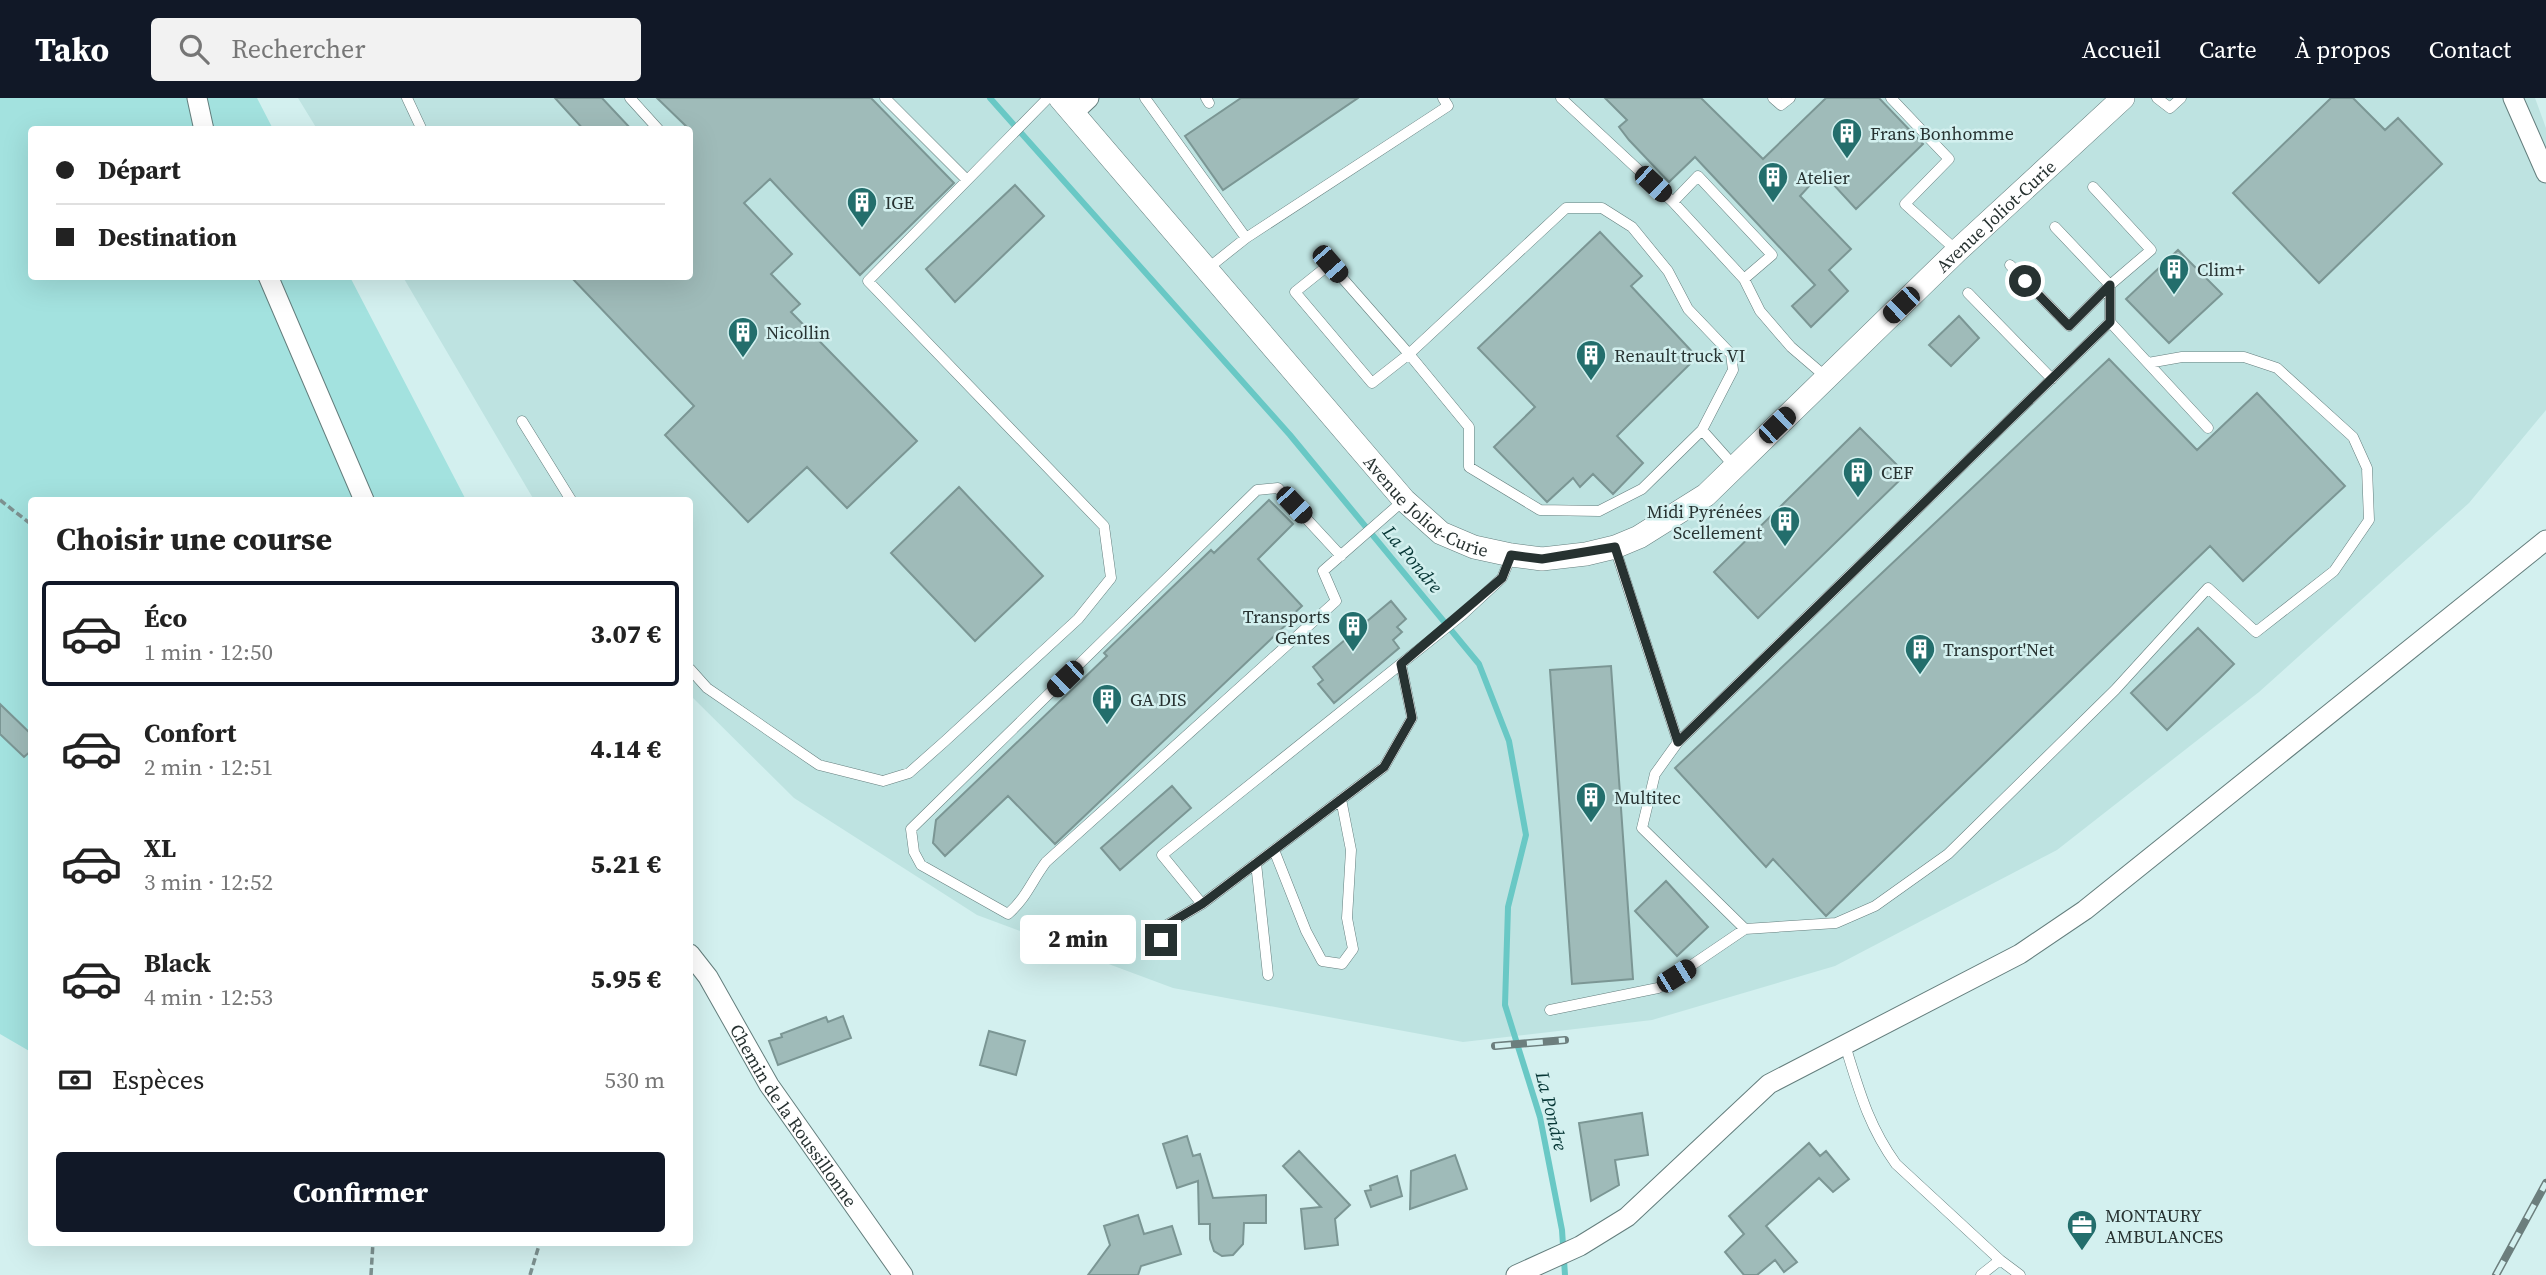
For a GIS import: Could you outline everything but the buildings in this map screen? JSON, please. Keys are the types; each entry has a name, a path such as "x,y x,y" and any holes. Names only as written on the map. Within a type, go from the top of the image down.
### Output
{"street":[{"path":"197,98 203,126"},
{"name":"Avenue Joliot-Curie","path":"1074,103 1207,270 1404,500 1441,533 1474,547 1542,559 1615,547 1639,537 1706,495 1957,251 2123,98"},
{"path":"2513,98 2546,173"},
{"path":"270,280 363,497"},
{"path":"1516,1275 1580,1246 1627,1217 1653,1196 1769,1084 2020,954 2085,910 2546,540"},
{"name":"Chemin de la Roussillonne","path":"693,958 708,977 769,1085 903,1275"}],"lane":[{"path":"407,98 420,126"},
{"path":"629,98 655,126"},
{"path":"885,98 967,180"},
{"path":"693,672 707,688 819,765 883,781 909,773 944,742 1078,619 1111,578 1104,526 868,281 1048,98"},
{"path":"1145,98 1246,238"},
{"path":"1207,270 1246,238 1448,106 1443,98"},
{"path":"1561,98 1673,202 1744,279 1760,311 1791,347 1826,377"},
{"path":"1773,98 1781,105 1790,98"},
{"path":"1891,98 1949,159 1905,204 1957,251"},
{"path":"2157,98 2170,108 2181,98"},
{"path":"1673,202 1698,176 1772,255 1744,279"},
{"path":"2010,265 2069,326 2110,285 2151,250 2092,187"},
{"path":"1409,354 1372,383 1295,292 1330,264 1409,354 1469,427 1469,467 1540,510 1598,511 1642,489 1702,430 1733,370 1731,354 1688,309 1668,271 1632,227 1602,208 1566,208 1409,354"},
{"path":"2054,227 2110,285 2110,322 2208,428"},
{"path":"1968,293 2052,379"},
{"path":"1745,929 1642,828 1655,774 1678,742 2110,322"},
{"path":"1550,1010 1658,988 1745,929 1836,923 1875,906 1948,854 2115,690 2208,588 2256,632 2334,571 2369,520 2367,468 2353,437 2277,368 2244,357 2182,357 2148,363"},
{"path":"522,421 569,497"},
{"path":"1702,430 1735,466"},
{"path":"1341,556 1278,488 1257,490 911,830 914,852 921,865 1008,914 1027,897 1034,878 1046,862 1336,601 1323,571 1341,556 1386,517 1404,500"},
{"path":"1615,547 1678,742"},
{"path":"1202,904 1162,855 1462,615 1502,578 1511,555"},
{"path":"1157,954 1165,926 1202,904 1384,767 1412,718 1401,664"},
{"path":"1274,850 1306,931 1322,961 1342,964 1353,948 1347,918 1350,850 1341,799"},
{"path":"1256,863 1268,975"},
{"path":"1844,1045 1869,1123 1896,1164 2000,1260 2020,1275"},
{"path":"1981,1275 2000,1260"}],"path":[{"path":"0,500 28,522"},
{"path":"371,1275 373,1246"},
{"path":"530,1275 539,1246"}],"shaded area":[{"path":"0,98 257,98 271,126 28,126 28,280 352,280 464,497 28,497 28,1050 0,1034"},
{"path":"298,98 2535,98 2546,128 2546,410 2469,503 2259,692 2057,850 1835,966 1652,1020 1463,1042 1173,988 977,915 794,798 693,698 693,497 532,497 405,280 693,280 693,126 315,126"}],"waterway":[{"name":"La Pondre","path":"990,98 1290,435 1479,664 1509,741 1526,835 1508,907 1505,1005 1540,1117 1562,1230 1565,1275"}],"railway":[{"path":"1495,1046 1565,1040"},
{"path":"2496,1275 2546,1183"}],"place":[{"name":"Frans Bonhomme","path":"1847,160"},
{"name":"Atelier","path":"1773,204"},
{"name":"IGE","path":"862,229"},
{"name":"Clim+","path":"2174,296"},
{"name":"Nicollin","path":"743,359"},
{"name":"Renault truck VI","path":"1591,382"},
{"name":"CEF","path":"1858,499"},
{"name":"Midi Pyrénées Scellement","path":"1785,548"},
{"name":"Transports Gentes","path":"1353,653"},
{"name":"Transport'Net","path":"1920,676"},
{"name":"GA DIS","path":"1107,726"},
{"name":"Multitec","path":"1591,824"},
{"name":"MONTAURY AMBULANCES","path":"2082,1252"}],"route":[{"path":"1161,940 1165,926 1202,904 1384,767 1412,718 1401,664 1462,615 1502,578 1511,555 1542,559 1586,554 1615,547 1678,742 2110,322 2110,285 2069,326 2025,281"}]}
